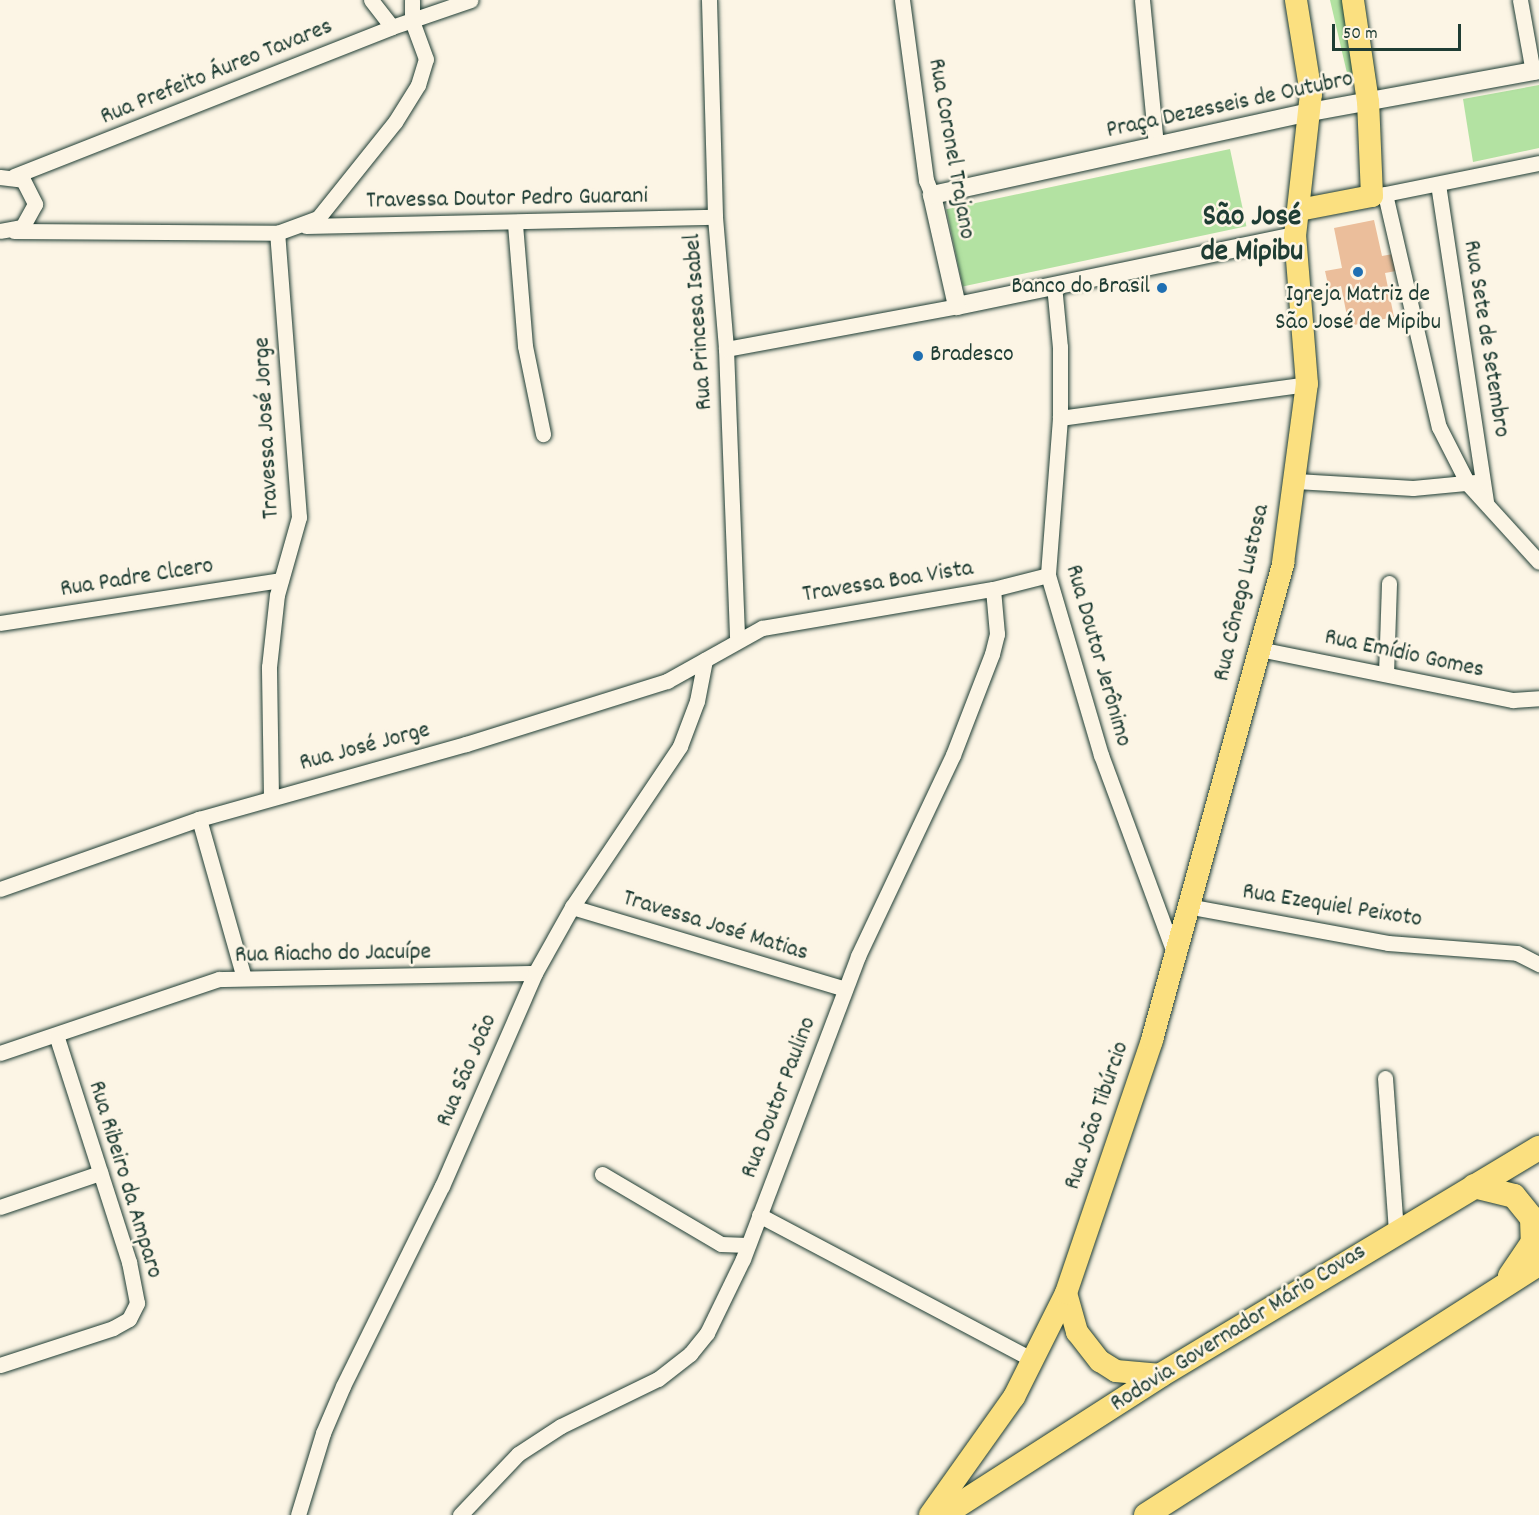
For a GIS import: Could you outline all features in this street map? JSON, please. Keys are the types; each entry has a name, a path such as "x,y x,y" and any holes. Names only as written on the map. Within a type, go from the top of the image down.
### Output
{"highway":[{"name":"Rodovia Governador Mário Covas","path":"943,1515 1161,1375 1539,1148"},
{"path":"1474,1186 1514,1196 1532,1218 1535,1230 1528,1255 1501,1287"},
{"path":"1146,1515 1539,1264"}],"main road":[{"name":"Rua Cônego Lustosa","path":"1175,955 1282,563 1296,481 1308,384 1295,236 1310,112 1306,55 1296,0"},
{"path":"1299,210 1378,195 1368,102 1353,0"},
{"name":"Rua João Tibúrcio","path":"930,1515 1035,1362 1066,1293 1152,1040 1175,955"},
{"path":"1066,1293 1077,1332 1100,1361 1116,1371 1161,1375"}],"street":[{"path":"371,0 392,27"},
{"path":"4,231 277,233 300,226 324,212 411,99 426,59 412,21 412,0"},
{"name":"Rua Prefeito Áureo Tavares","path":"5,176 392,27 471,0"},
{"name":"Rua Princesa Isabel","path":"709,0 715,217 726,349 736,640"},
{"name":"Rua Coronel Trajano","path":"902,0 926,180 932,195 957,306"},
{"path":"1142,0 1156,146"},
{"path":"1520,0 1536,71"},
{"name":"Praça Dezesseis de Outubro","path":"932,195 1310,112 1536,71"},
{"path":"1539,163 1378,195 1439,428 1468,484 1486,501 1539,562"},
{"path":"4,231 29,221 35,204 29,187 5,176"},
{"name":"Rua Sete de Setembro","path":"1438,184 1486,501"},
{"name":"Travessa Doutor Pedro Guarani","path":"300,226 515,224 715,217"},
{"path":"515,224 525,346 543,434"},
{"name":"Travessa José Jorge","path":"272,797 267,685 281,580 293,545 299,500 277,233"},
{"path":"726,349 957,306 1295,236"},
{"name":"Rua Doutor Jerônimo","path":"1054,285 1060,347 1060,418 1048,575 1101,755 1175,955"},
{"path":"1060,418 1308,384"},
{"path":"1296,481 1413,488 1468,484 1484,478"},
{"name":"Travessa Boa Vista","path":"736,640 781,622 993,590 1048,575"},
{"name":"Rua Padre Clcero","path":"0,623 281,580"},
{"path":"1386,674 1389,583"},
{"name":"Rua Doutor Paulino","path":"460,1515 518,1454 561,1426 658,1379 690,1354 726,1299 845,989 953,755 992,654 997,634 993,590"},
{"name":"Rua José Jorge","path":"0,888 199,819 606,701 667,681 736,640"},
{"name":"Rua Emídio Gomes","path":"1259,649 1513,700 1539,698"},
{"name":"Rua São João","path":"298,1515 323,1433 442,1186 535,973 572,907 680,746 697,701 705,660"},
{"path":"199,819 243,975"},
{"name":"Rua Ezequiel Peixoto","path":"1187,906 1379,942 1517,953 1539,964"},
{"name":"Travessa José Matias","path":"572,907 845,989"},
{"name":"Rua Riacho do Jacuípe","path":"0,1053 193,985 243,975 535,973"},
{"name":"Rua Ribeiro da Amparo","path":"0,1365 112,1328 129,1319 137,1303 129,1262 56,1035"},
{"path":"1385,1078 1396,1232"},
{"path":"0,1207 100,1173"},
{"path":"602,1174 721,1244 747,1245"},
{"path":"759,1215 1035,1362"}],"green space":[{"path":"1330,0 1364,0 1376,79 1350,86"},
{"path":"1539,85 1539,148 1473,162 1463,99"},
{"path":"1230,149 1246,226 963,287 946,209"}],"building":[{"name":"Igreja Matriz de São José de Mipibu","path":"1374,220 1382,256 1393,254 1396,271 1385,273 1394,317 1349,326 1341,286 1329,289 1325,271 1342,268 1334,228"}],"place":[{"name":"Igreja Matriz de São José de Mipibu","path":"1358,272"},
{"name":"Banco do Brasil","path":"1162,288"},
{"name":"Bradesco","path":"918,356"}],"district":[{"name":"São José de Mipibu","path":"1252,236"}]}
